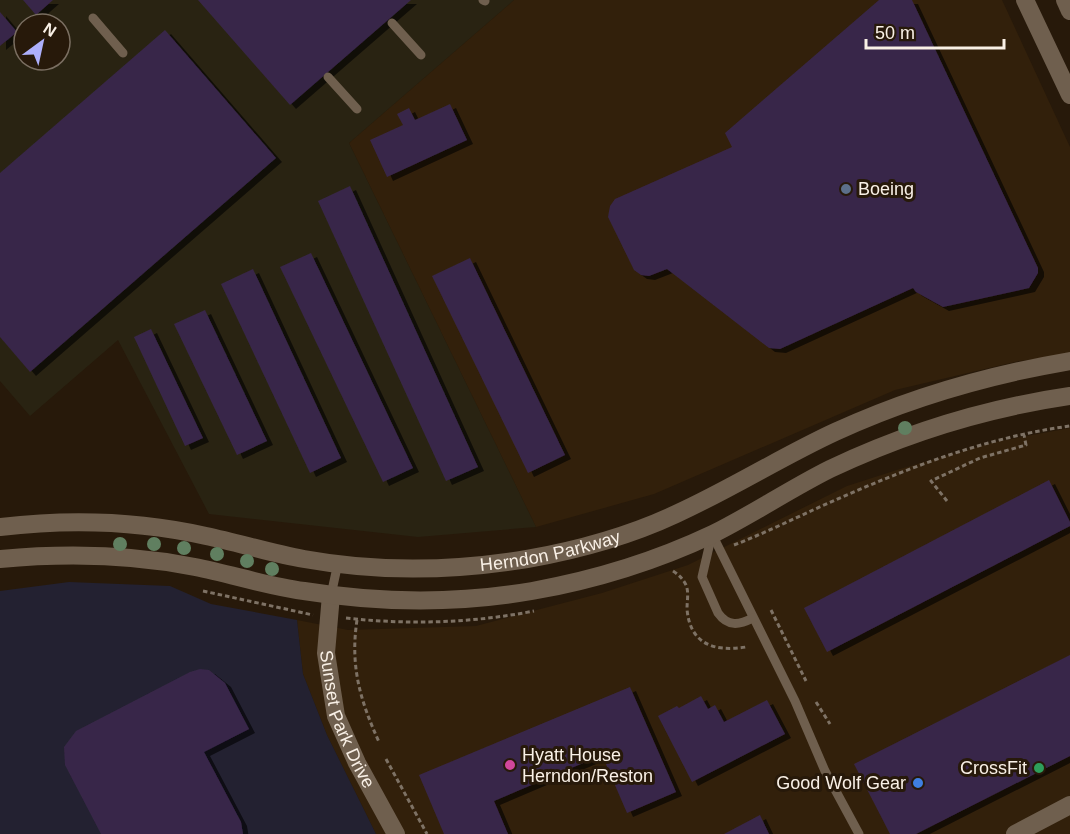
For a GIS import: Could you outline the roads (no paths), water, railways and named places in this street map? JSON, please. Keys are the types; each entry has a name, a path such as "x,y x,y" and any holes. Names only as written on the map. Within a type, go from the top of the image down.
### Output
{"main road":[{"path":"1025,0 1070,95"},
{"path":"1065,0 1070,11"},
{"name":"Herndon Parkway","path":"0,527 86,523 146,526 207,536 305,559 402,568 467,566 528,559 638,531 678,514 807,445 898,405 997,375 1070,361"},
{"name":"Herndon Parkway","path":"0,559 66,554 133,557 195,567 291,589 391,600 459,599 527,592 607,573 675,550 712,534 829,470 922,432 983,413 1070,396"},
{"name":"Sunset Park Drive","path":"331,595 326,653 336,716 357,763 396,834"},
{"path":"1015,834 1070,805"}],"lane":[{"path":"93,18 123,53"},
{"path":"392,23 421,55"},
{"path":"328,77 357,108"},
{"path":"712,534 795,701 825,771 859,834"},
{"path":"712,534 702,577 718,613 731,624 742,623 753,618"},
{"path":"331,595 338,563"}],"place":[{"name":"Boeing","path":"846,189"},
{"name":"Hyatt House Herndon/Reston","path":"510,765"},
{"name":"CrossFit","path":"1039,768"},
{"name":"Good Wolf Gear","path":"918,783"}]}
